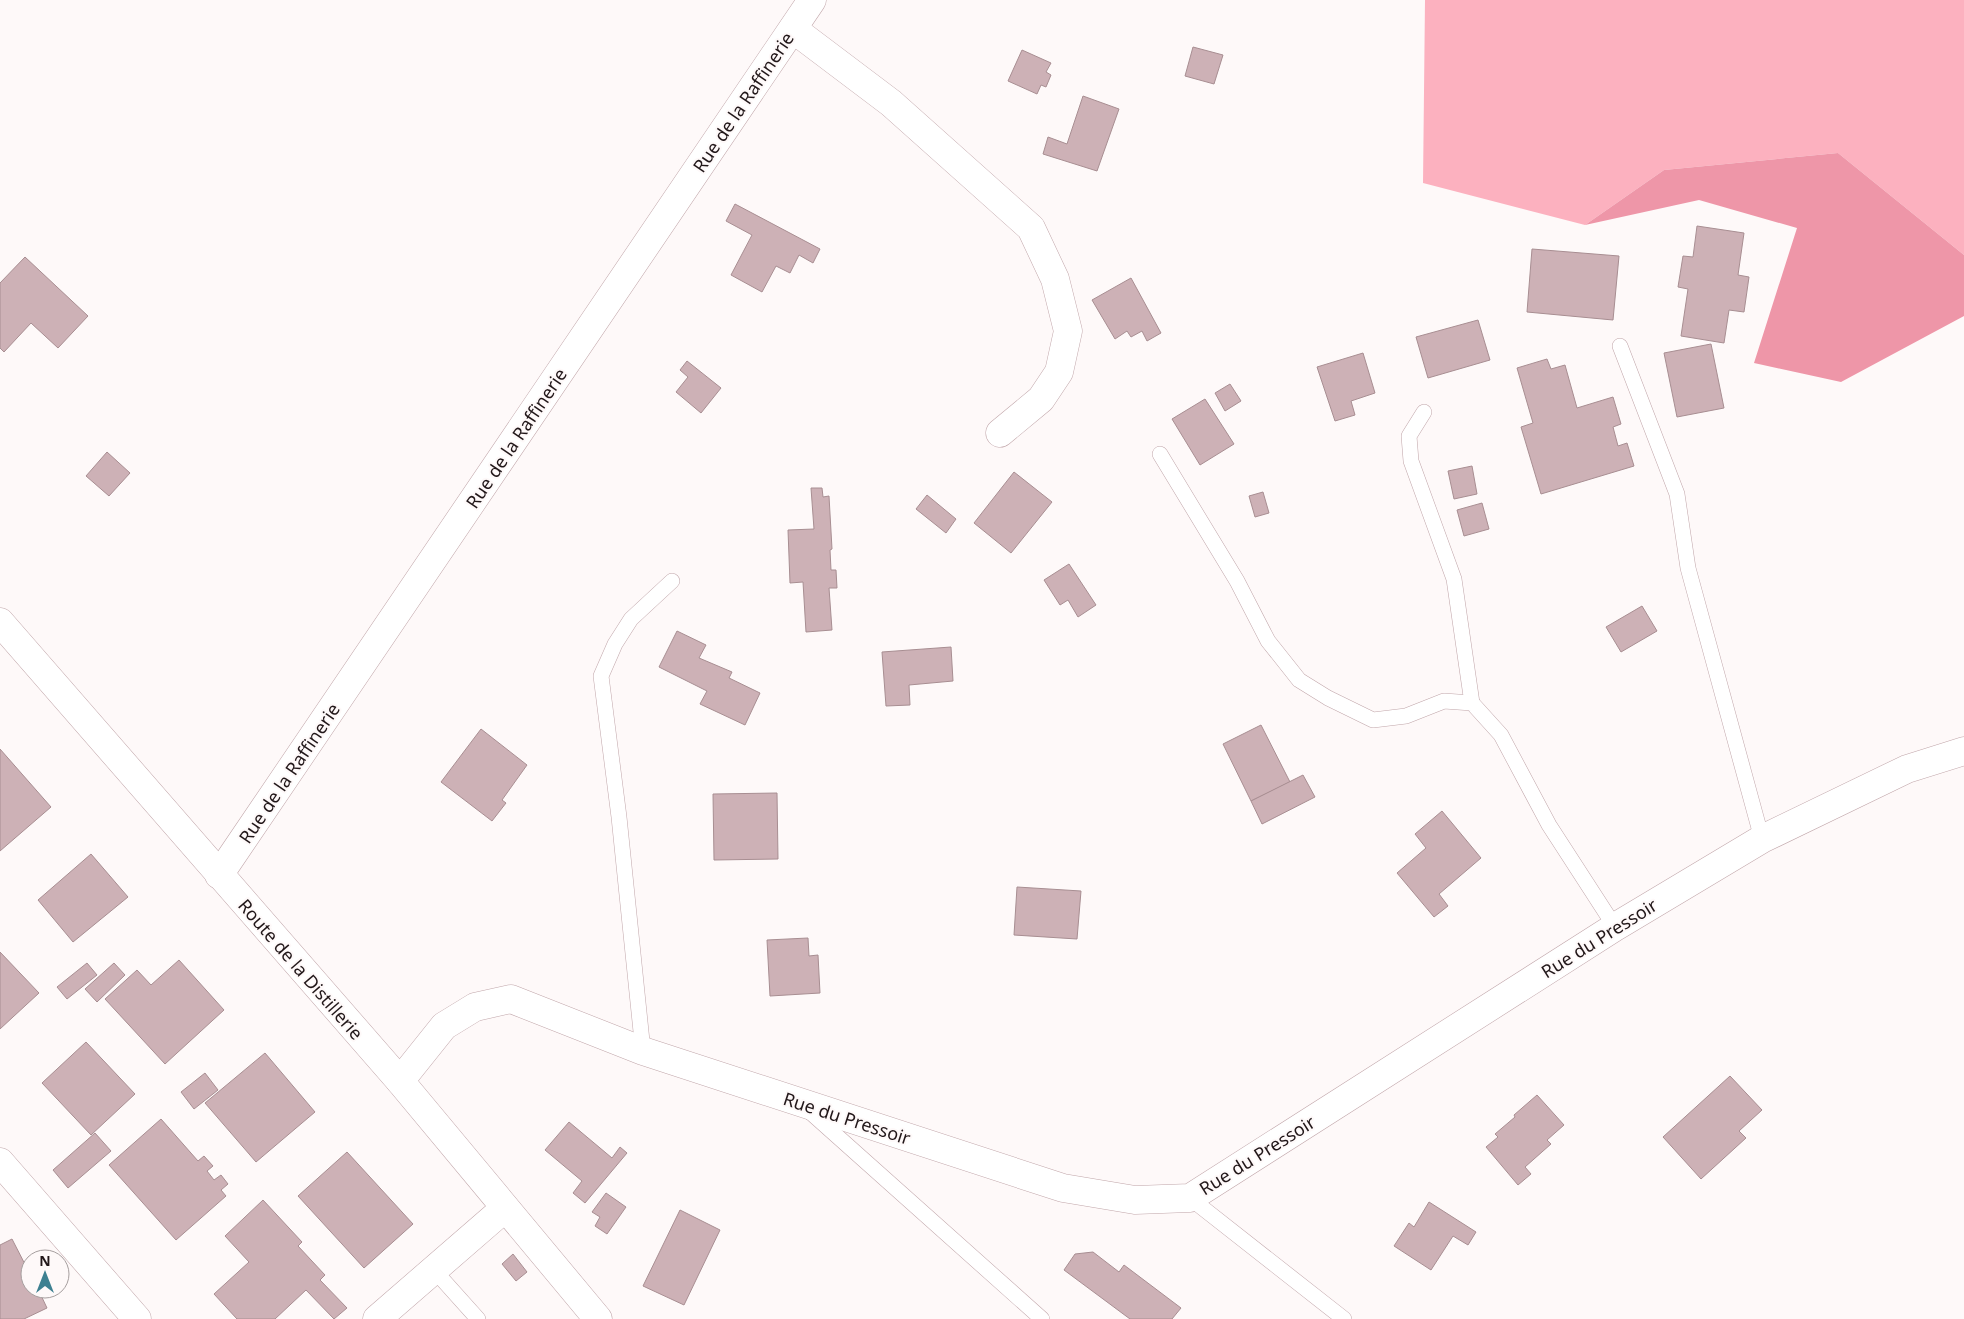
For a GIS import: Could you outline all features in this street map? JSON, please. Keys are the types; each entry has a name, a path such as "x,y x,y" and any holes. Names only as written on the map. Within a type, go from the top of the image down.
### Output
{"street":[{"name":"Rue de la Raffinerie","path":"220,875 812,0"},
{"path":"793,29 891,103 1031,228 1055,279 1068,331 1059,372 1041,399 1000,434"},
{"name":"Route de la Distillerie","path":"0,622 400,1082 598,1319"},
{"name":"Rue du Pressoir","path":"400,1082 444,1026 475,1007 511,999 643,1051 1062,1188 1135,1200 1190,1198 1615,927 1762,839 1907,770 1964,751"},
{"path":"0,1162 137,1319"},
{"path":"377,1319 505,1208"}],"lane":[{"path":"1620,346 1677,494 1688,568 1762,839"},
{"path":"1424,412 1409,436 1411,461 1454,579 1472,702 1501,735 1549,825 1615,927"},
{"path":"1160,454 1237,581 1268,641 1299,680 1328,698 1373,720 1406,716 1444,701 1472,702"},
{"path":"643,1051 619,818 601,676 615,644 632,619 672,581"},
{"path":"800,1103 1042,1319"},
{"path":"1190,1198 1344,1319"},
{"path":"434,1270 478,1319"}],"shaded area":[{"path":"1425,0 1964,0 1964,255 1838,153 1664,170 1585,225 1423,183"},
{"path":"1838,153 1964,255 1964,316 1841,382 1754,363 1797,228 1699,200 1585,225 1664,170"}],"building":[{"path":"1193,47 1223,55 1214,84 1185,76"},
{"path":"1022,50 1051,63 1046,72 1051,75 1046,87 1041,85 1037,94 1008,81"},
{"path":"1083,96 1119,109 1097,171 1043,154 1048,137 1067,144"},
{"path":"735,204 820,249 813,263 799,255 790,273 776,266 762,292 731,275 752,235 726,221"},
{"path":"1697,226 1744,233 1738,275 1749,277 1744,312 1729,310 1724,343 1681,336 1688,289 1678,287 1683,256 1693,257"},
{"path":"1532,249 1619,256 1613,320 1527,312"},
{"path":"25,257 88,316 58,348 31,323 4,352 0,348 0,283"},
{"path":"1131,278 1161,333 1147,341 1142,331 1131,337 1127,331 1115,339 1092,300"},
{"path":"1478,320 1490,360 1428,378 1416,337"},
{"path":"1711,344 1724,408 1677,417 1664,353"},
{"path":"1363,353 1375,393 1351,401 1355,415 1335,421 1317,367"},
{"path":"1547,359 1551,369 1565,365 1577,408 1613,397 1621,424 1613,427 1618,446 1627,443 1634,466 1541,494 1521,427 1533,423 1517,368"},
{"path":"687,361 721,388 701,413 676,392 688,377 680,370"},
{"path":"1230,384 1241,401 1225,411 1215,393"},
{"path":"1205,399 1234,444 1200,465 1172,419"},
{"path":"107,452 130,473 109,496 86,476"},
{"path":"1472,466 1477,494 1454,499 1448,471"},
{"path":"1014,472 1052,502 1011,553 974,523"},
{"path":"811,488 822,488 823,497 829,496 832,549 830,550 831,570 836,570 837,588 829,588 832,630 806,632 803,582 790,583 788,530 814,529"},
{"path":"1263,492 1269,513 1255,517 1249,496"},
{"path":"927,495 956,519 946,533 916,509"},
{"path":"1482,503 1489,529 1464,536 1457,510"},
{"path":"1069,564 1096,605 1078,617 1068,600 1060,605 1044,580"},
{"path":"1642,606 1657,631 1621,652 1606,627"},
{"path":"677,631 706,645 699,658 732,672 729,678 760,693 745,725 700,704 707,691 659,667"},
{"path":"951,647 953,681 909,685 910,705 886,706 882,652"},
{"path":"1261,725 1290,782 1251,801 1223,744"},
{"path":"481,729 527,765 502,800 506,803 492,821 441,782"},
{"path":"0,749 51,807 0,851"},
{"path":"1303,775 1315,797 1262,824 1251,801"},
{"path":"777,793 778,859 714,860 713,794"},
{"path":"1442,811 1481,858 1439,894 1448,906 1434,917 1397,873 1426,848 1415,834"},
{"path":"91,854 128,897 73,942 38,900"},
{"path":"1017,887 1081,891 1077,939 1014,935"},
{"path":"808,938 809,956 818,955 820,993 770,996 767,940"},
{"path":"0,952 39,993 0,1029"},
{"path":"179,960 224,1010 165,1064 105,999 137,970 151,985"},
{"path":"87,963 97,975 67,999 57,987"},
{"path":"114,963 125,975 97,1002 85,989"},
{"path":"86,1042 135,1094 91,1135 42,1083"},
{"path":"265,1053 315,1112 256,1162 205,1103"},
{"path":"205,1073 218,1090 194,1109 181,1092"},
{"path":"1730,1076 1762,1110 1739,1131 1746,1138 1701,1179 1663,1137"},
{"path":"1537,1095 1564,1125 1547,1140 1551,1144 1525,1167 1531,1174 1518,1185 1486,1147 1498,1137 1495,1134"},
{"path":"161,1119 198,1161 204,1156 213,1166 207,1171 214,1180 221,1175 228,1184 221,1190 226,1196 176,1240 109,1165"},
{"path":"569,1122 612,1158 620,1147 627,1153 585,1203 573,1193 582,1181 545,1150"},
{"path":"95,1133 111,1151 68,1188 53,1170"},
{"path":"347,1152 413,1224 364,1268 298,1196"},
{"path":"606,1193 626,1207 607,1234 595,1226 600,1217 592,1212"},
{"path":"263,1200 302,1242 298,1246 325,1275 320,1280 347,1308 334,1319 306,1290 275,1319 237,1319 214,1294 249,1262 225,1236"},
{"path":"1429,1202 1476,1232 1468,1245 1453,1236 1431,1270 1394,1246 1409,1223 1414,1227"},
{"path":"680,1210 720,1230 684,1305 643,1286"},
{"path":"12,1239 20,1255 20,1299 43,1299 47,1308 24,1319 0,1319 0,1245"},
{"path":"1093,1252 1119,1272 1124,1265 1181,1308 1172,1319 1130,1319 1064,1270 1075,1254"},
{"path":"513,1254 527,1272 516,1281 502,1264"}]}
